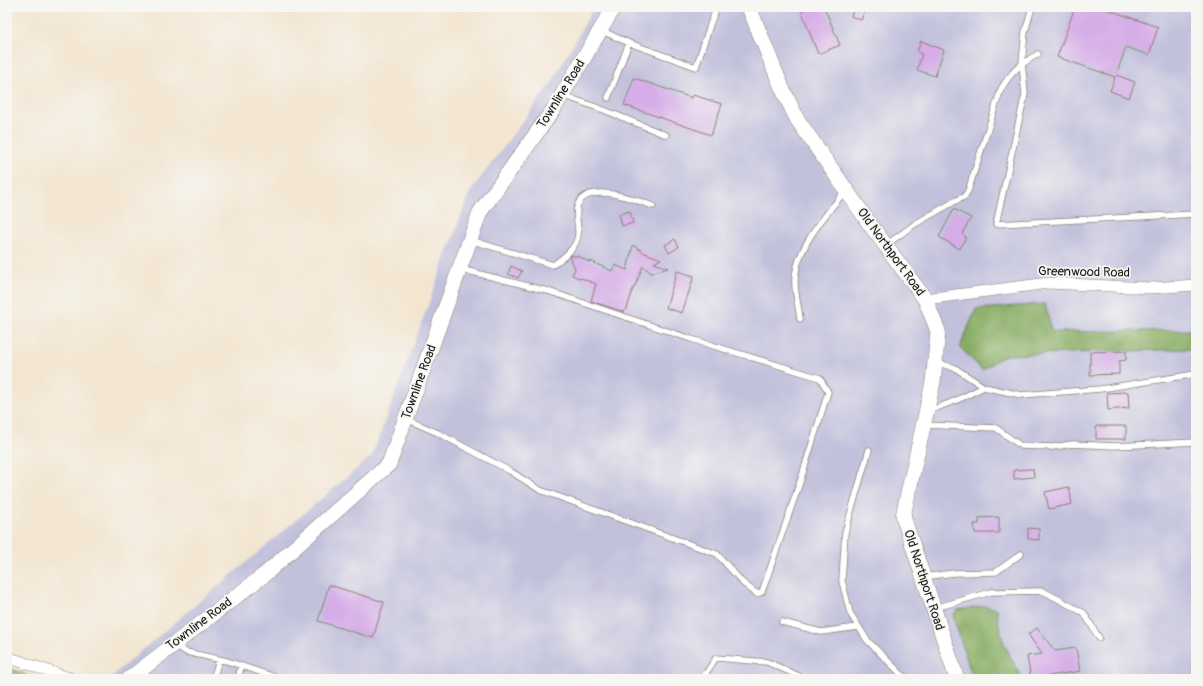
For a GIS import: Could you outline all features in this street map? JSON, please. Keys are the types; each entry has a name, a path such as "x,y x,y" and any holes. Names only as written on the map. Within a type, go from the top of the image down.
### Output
{"main road":[{"name":"Townline Road","path":"129,679 264,575 389,464 480,212 553,110 614,7"},
{"name":"Old Northport Road","path":"749,7 782,88 797,119 869,223 925,299 938,331 933,382 903,516 957,679"}],"street":[{"name":"Greenwood Road","path":"925,299 1049,283 1150,288 1196,285"},
{"path":"7,657 72,679"}],"lane":[{"path":"600,30 629,43 696,67 717,7"},
{"path":"1032,7 1025,32 1022,63 1025,94 996,224 1196,214"},
{"path":"608,98 629,43"},
{"path":"886,245 915,224 964,197 968,191 1001,89 1008,78 1022,63 1038,54"},
{"path":"562,95 666,135"},
{"path":"800,319 795,280 800,256 818,225 846,190"},
{"path":"470,240 553,265 571,251 578,236 576,217 578,204 586,196 595,193 610,194 631,198 653,206"},
{"path":"405,419 438,433 510,471 540,490 717,554 743,583 757,594 762,592 800,482 828,392 820,378 691,339 548,291 460,269"},
{"path":"935,362 955,368 984,387 1022,395 1100,389 1196,374"},
{"path":"925,419 957,400 984,387"},
{"path":"925,419 996,428 1021,446 1053,447 1072,444 1114,446 1196,442"},
{"path":"868,450 845,532 842,581 850,613 858,627 867,640 906,679"},
{"path":"923,577 954,573 996,572 1020,554"},
{"path":"934,609 991,592 1043,592 1084,613 1099,638"},
{"path":"782,622 821,632 858,627"},
{"path":"174,644 186,652 242,666 271,677 281,679"},
{"path":"702,679 716,658 767,662 806,679"},
{"path":"213,679 219,660"},
{"path":"238,679 242,666"}],"shaded area":[{"path":"594,7 1196,7 1196,679 108,679 372,456 470,192 552,82"}],"green space":[{"path":"1045,304 1052,332 1196,330 1196,349 1005,355 982,370 960,347 976,309"},
{"path":"984,606 997,609 1004,644 1022,679 973,679 953,616 957,610"},
{"path":"7,667 37,679 7,679"}],"building":[{"path":"800,7 824,7 840,45 818,54"},
{"path":"855,7 865,10 861,20 851,16"},
{"path":"1075,7 1100,7 1158,27 1149,55 1126,47 1116,75 1135,82 1129,98 1110,91 1115,77 1057,57"},
{"path":"921,41 944,50 935,76 917,70 922,54 917,52"},
{"path":"634,78 692,98 693,95 722,104 711,135 624,105"},
{"path":"954,209 971,218 962,234 966,237 960,249 939,237"},
{"path":"630,211 633,223 622,226 619,214"},
{"path":"675,239 679,247 669,253 665,245"},
{"path":"633,245 645,253 661,259 654,263 668,268 651,273 643,266 633,288 627,309 625,309 624,312 591,301 596,284 572,275 575,269 570,256 578,256 612,271 615,265 627,270"},
{"path":"511,266 522,271 518,278 508,274"},
{"path":"677,271 694,276 682,313 666,308"},
{"path":"1126,351 1126,360 1119,361 1119,374 1090,375 1090,352"},
{"path":"1128,392 1129,408 1108,410 1107,393"},
{"path":"1096,426 1126,426 1126,439 1096,439"},
{"path":"1033,469 1034,477 1014,479 1014,470"},
{"path":"1069,487 1072,504 1049,509 1045,492"},
{"path":"999,517 999,533 975,533 974,524 979,524 979,518"},
{"path":"1028,528 1039,529 1039,540 1028,539"},
{"path":"329,585 384,602 373,638 318,621"},
{"path":"1037,628 1055,651 1076,648 1080,671 1031,679 1027,656 1042,654 1028,634"}]}
